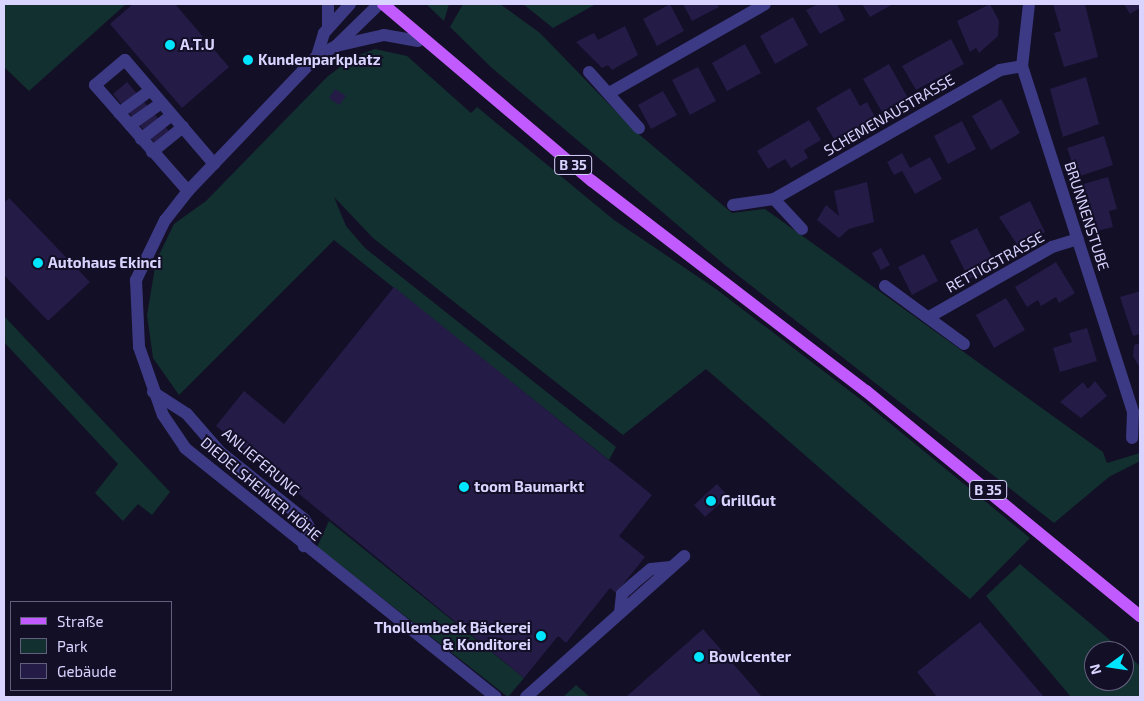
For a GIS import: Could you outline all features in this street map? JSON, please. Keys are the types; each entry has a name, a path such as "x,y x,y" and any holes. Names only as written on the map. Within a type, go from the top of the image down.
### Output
{"main road":[{"name":"B 35","path":"382,4 423,42 592,181 866,391 1140,616"}],"street":[{"path":"328,4 328,28"},
{"path":"317,56 328,28 350,4"},
{"path":"336,46 379,4"},
{"path":"610,92 765,4"},
{"name":"BRUNNENSTUBE","path":"1029,4 1022,66 1133,412 1132,438"},
{"path":"317,56 336,46 384,35 423,42"},
{"name":"DIEDELSHEIMER HÖHE","path":"317,56 188,191 165,220 136,280 139,347 153,392 186,448 304,546 496,697"},
{"path":"188,191 95,85 125,60 214,164"},
{"name":"SCHEMENAUSTRASSE","path":"774,199 1000,70 1022,66"},
{"path":"590,72 610,92 639,128"},
{"path":"119,113 151,90"},
{"path":"130,125 161,103"},
{"path":"141,139 172,115"},
{"path":"152,152 182,127"},
{"path":"733,205 774,199 802,229"},
{"name":"RETTIGSTRASSE","path":"929,317 1052,247 1078,239"},
{"path":"885,286 964,344"},
{"name":"ANLIEFERUNG","path":"153,392 187,414 220,452 304,519 308,528 304,546"},
{"path":"526,697 684,556"}],"green space":[{"path":"4,4 126,4 29,91 4,67"},
{"path":"426,4 449,4 444,21"},
{"path":"463,4 500,4 540,33 634,130 732,213 765,209 1103,452 1107,463 1140,453 1140,461 1109,477 1054,523 726,266 492,68 450,27"},
{"path":"523,4 596,4 553,28"},
{"path":"375,49 407,56 471,113 477,107 614,220 716,289 864,402 1030,538 970,599 706,369 623,435 373,238 334,197 346,226 365,248 616,447 609,460 334,240 179,395 153,358 147,315 156,261 174,224 206,201 327,77 352,58"},
{"path":"4,316 170,492 152,515 138,504 123,521 95,493 118,464 4,342"},
{"path":"329,521 524,678 508,697 317,547"},
{"path":"1020,564 1111,641 1084,641 1084,691 1134,691 1134,661 1140,666 1140,697 1071,697 986,596"},
{"path":"576,685 590,697 563,697"}],"building":[{"name":"A.T.U","path":"133,4 175,4 229,67 182,108 110,24"},
{"path":"670,4 684,31 657,46 643,19"},
{"path":"683,4 717,4 719,7 692,21"},
{"path":"818,4 837,4 845,20 820,34 806,10"},
{"path":"862,4 893,4 870,17"},
{"path":"990,4 999,21 998,36 979,53 976,48 970,52 957,21"},
{"path":"1053,4 1085,4 1098,57 1064,67 1054,33 1061,31"},
{"path":"1124,4 1140,4 1140,8 1130,14"},
{"path":"793,17 808,45 775,64 760,36"},
{"path":"625,26 638,55 612,70 608,65 602,68 576,42 594,33 598,40"},
{"path":"951,39 964,64 916,90 902,66"},
{"path":"745,44 761,73 727,91 712,63"},
{"path":"889,64 908,98 882,112 863,79"},
{"path":"698,67 716,101 690,115 672,80"},
{"path":"1086,77 1099,124 1063,137 1050,89"},
{"path":"127,82 174,137 160,149 113,94"},
{"path":"850,88 860,106 867,102 875,117 835,141 816,108"},
{"path":"335,89 346,96 339,105 329,98"},
{"path":"663,91 677,115 651,129 638,105"},
{"path":"1001,99 1020,133 991,150 972,116"},
{"path":"809,120 821,140 804,150 808,158 791,168 785,159 768,169 757,151"},
{"path":"962,121 976,149 948,164 934,136"},
{"path":"1104,136 1113,165 1077,177 1067,148"},
{"path":"902,153 910,168 930,157 942,179 915,194 902,171 894,175 887,162"},
{"path":"1108,177 1117,209 1109,211 1113,227 1097,231 1093,215 1088,216 1080,185"},
{"path":"867,182 874,222 849,229 839,238 817,220 826,205 839,216 834,191"},
{"name":"Autohaus Ekinci","path":"9,198 90,282 48,321 4,275 4,203"},
{"path":"1030,201 1045,232 1018,246 999,217"},
{"path":"977,228 996,265 969,279 950,241"},
{"path":"881,248 890,265 881,270 872,253"},
{"path":"924,254 938,281 912,295 898,267"},
{"path":"1056,262 1075,293 1059,303 1056,297 1041,306 1038,300 1027,307 1015,287"},
{"name":"toom Baumarkt","path":"394,287 652,495 619,536 645,557 616,593 610,588 566,643 558,636 524,678 216,426 244,391 284,424"},
{"path":"1140,291 1140,334 1133,336 1120,297"},
{"path":"1006,298 1025,330 994,348 976,315"},
{"path":"1087,328 1097,361 1060,372 1053,348 1072,342 1069,333"},
{"path":"1140,343 1140,368 1133,356 1134,345"},
{"path":"1095,381 1107,396 1081,418 1060,402 1083,382 1088,389"},
{"name":"GrillGut","path":"717,484 728,496 705,517 694,505"},
{"path":"980,622 1044,697 937,697 917,672"},
{"name":"Bowlcenter","path":"703,629 762,697 627,696"}],"place":[{"name":"A.T.U","path":"170,45"},
{"name":"Kundenparkplatz","path":"248,60"},
{"name":"Autohaus Ekinci","path":"38,263"},
{"name":"toom Baumarkt","path":"464,487"},
{"name":"GrillGut","path":"711,501"},
{"name":"Thollembeek Bäckerei & Konditorei","path":"541,636"},
{"name":"Bowlcenter","path":"699,657"}]}
